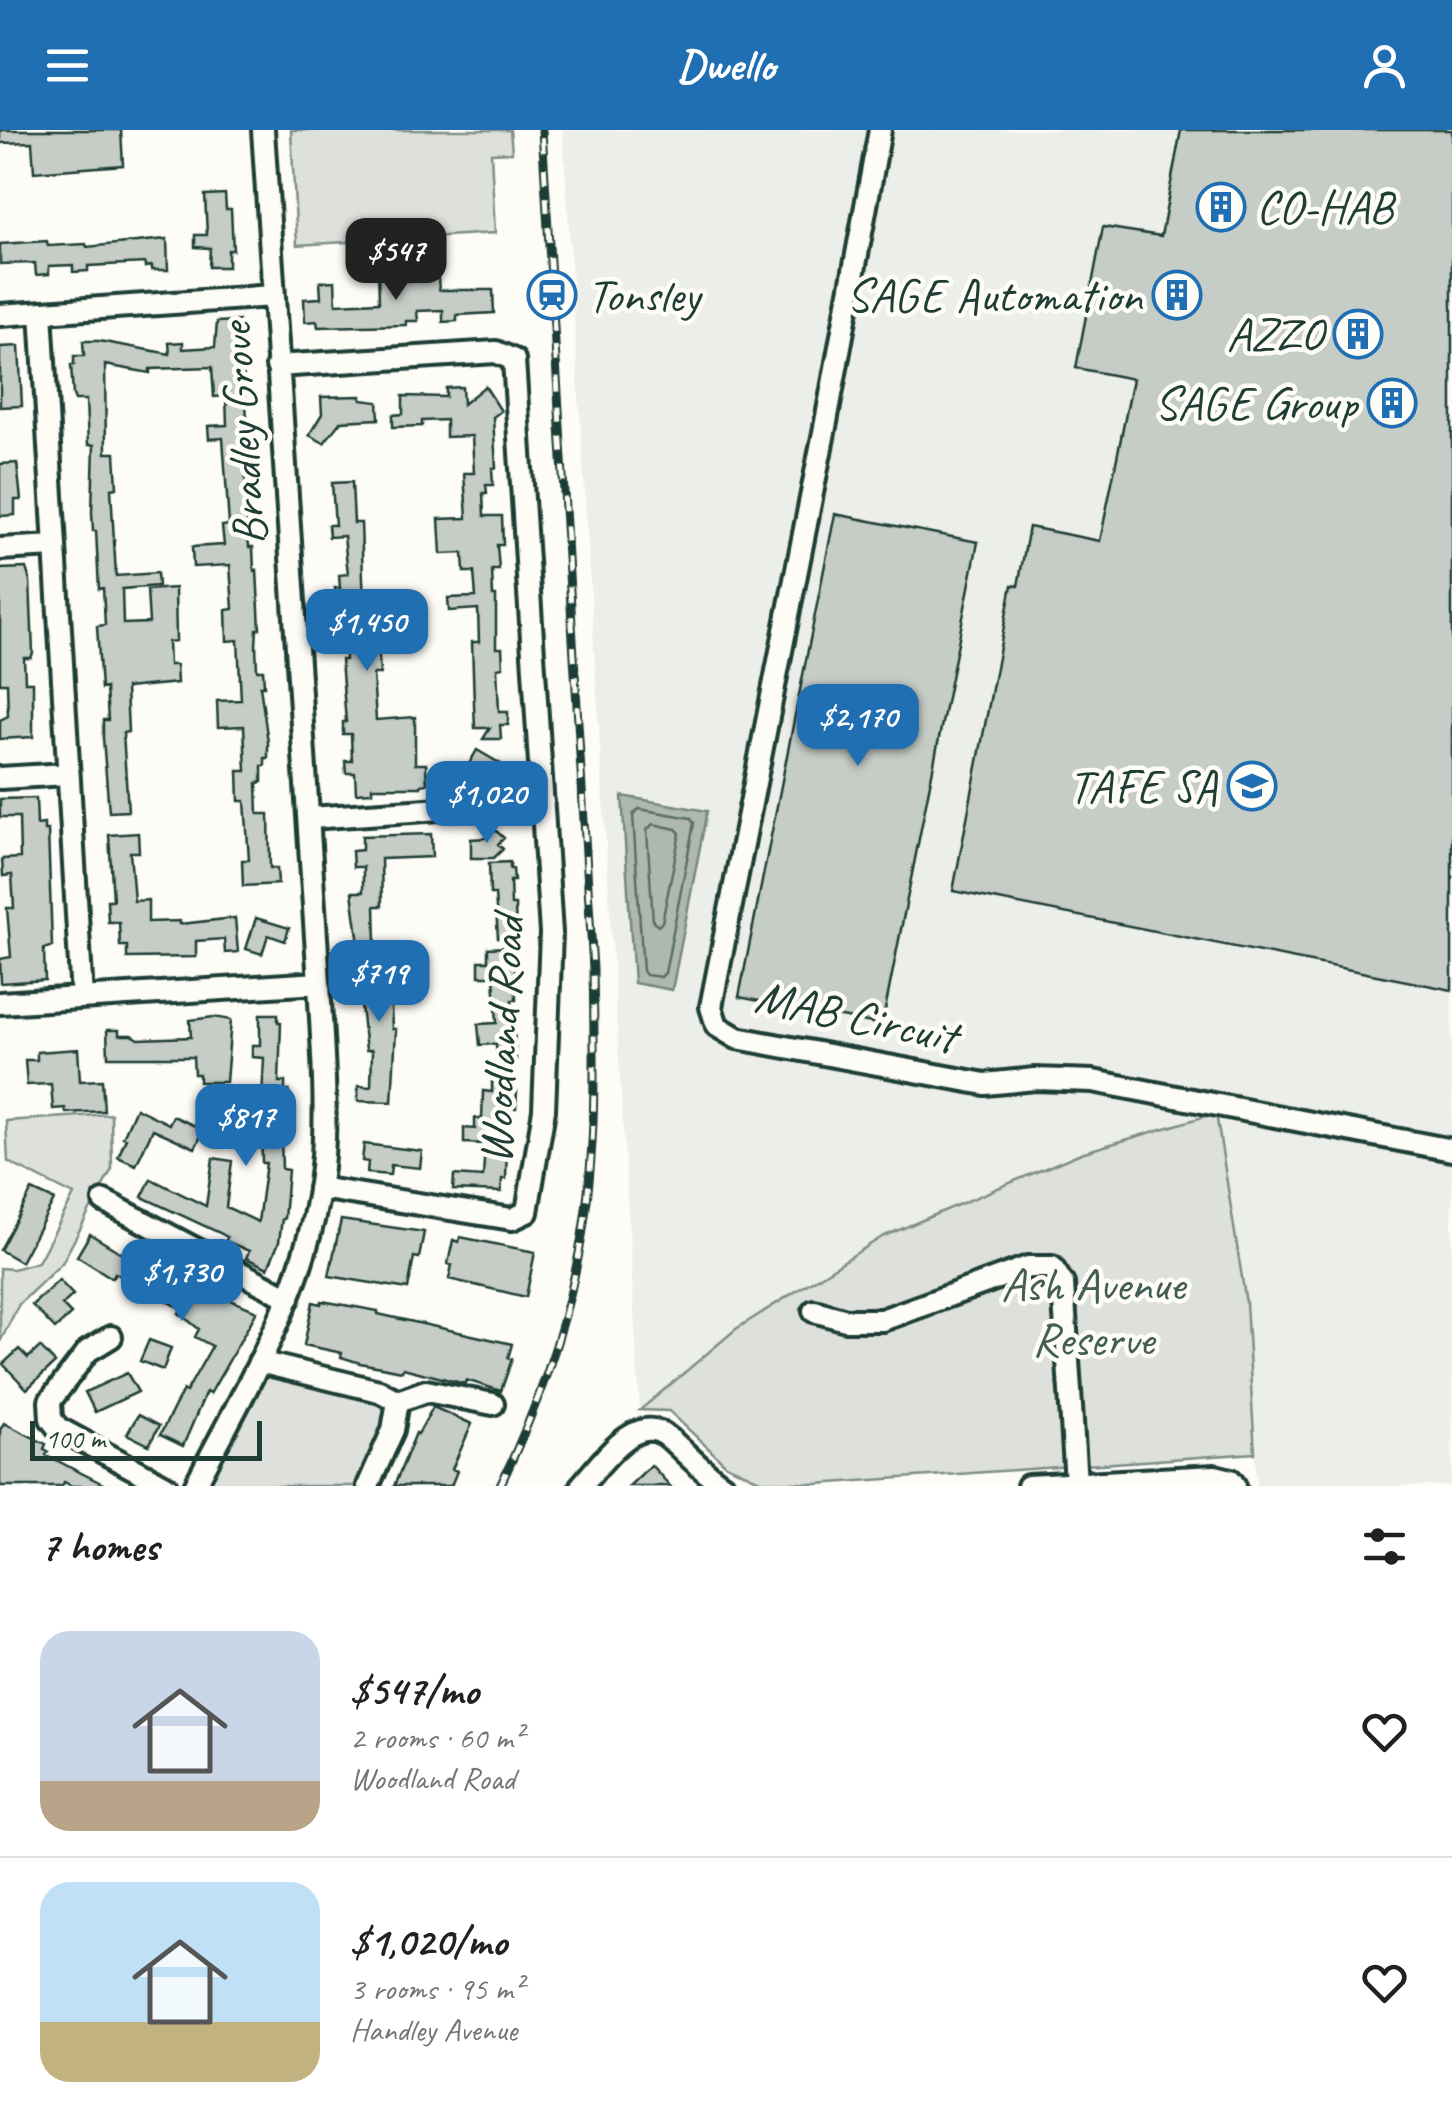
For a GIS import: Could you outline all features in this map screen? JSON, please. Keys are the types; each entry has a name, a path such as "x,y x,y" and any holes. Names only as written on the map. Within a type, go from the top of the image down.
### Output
{"street":[{"name":"Bradley Grove","path":"195,1486 289,1298 319,1188 324,1085 319,983 263,130"},
{"name":"MAB Circuit","path":"877,134 826,422 711,1006 717,1026 738,1038 985,1084 1035,1079 1093,1081 1452,1150"},
{"path":"0,314 273,296"},
{"path":"42,312 82,998"},
{"name":"Woodland Road","path":"278,366 496,352 514,360 551,932 544,1110 527,1212 512,1220 319,1188"},
{"path":"0,549 54,546"},
{"path":"0,778 68,774"},
{"path":"310,818 543,802"},
{"path":"0,1004 319,983"},
{"path":"104,1202 289,1298"},
{"path":"814,1311 846,1320 882,1320 1028,1267 1052,1267 1063,1284 1076,1483"},
{"path":"111,1337 88,1351 50,1401 51,1419 58,1428 166,1486"},
{"path":"259,1362 379,1392 398,1401 426,1391 493,1404"},
{"path":"368,1486 394,1430 398,1401"},
{"path":"581,1486 618,1445 636,1432 654,1429 667,1435 689,1460 724,1486"},
{"path":"1028,1486 1215,1476 1233,1483"}],"shaded area":[{"path":"563,130 1452,130 1452,1486 1257,1486 1246,1303 1216,1114 1081,1153 882,1237 736,1329 640,1410"}],"green space":[{"path":"291,130 510,130 512,152 491,153 495,233 297,245"},
{"name":"Ash Avenue Reserve","path":"1216,1113 1246,1303 1255,1453 816,1484 762,1481 726,1465 669,1411 640,1410 736,1329 882,1237 1081,1153"},
{"path":"111,1114 112,1169 62,1263 19,1304 0,1342 0,1268 13,1269 38,1262 74,1195 8,1162 6,1121"},
{"path":"268,1370 394,1402 364,1486 206,1486"}],"water":[{"path":"622,796 707,811 672,990 634,983"}],"building":[{"path":"0,130 121,130 123,165 34,172 32,142 0,143"},
{"path":"1181,130 1452,130 1452,990 953,891 1012,585 1018,586 1029,527 1100,541 1133,379 1076,368 1103,227 1161,236"},
{"path":"225,194 226,209 231,209 233,250 228,250 228,267 209,267 210,248 195,247 195,235 207,235 205,195"},
{"path":"167,239 168,270 152,270 145,263 88,266 88,271 73,272 73,265 49,266 49,274 36,275 35,263 0,264 0,244 47,241 48,246 87,247"},
{"path":"397,267 397,275 403,275 404,281 438,278 439,290 493,290 494,313 457,315 457,321 443,322 443,310 417,311 418,321 406,321 406,325 318,327 317,321 305,322 304,299 321,298 320,282 335,281 336,304 379,302 378,268"},
{"path":"239,321 250,456 245,457 246,484 252,483 253,502 247,503 249,547 253,547 254,571 257,570 257,670 263,670 264,686 260,686 268,742 262,782 257,783 258,814 269,814 270,868 277,868 278,884 243,886 242,860 249,860 245,801 239,801 238,771 246,771 244,726 218,727 217,701 241,700 238,640 227,641 226,610 233,609 230,565 193,567 192,547 224,545 222,526 229,525 223,438 209,439 208,426 227,425 226,396 214,397 212,367 150,369 150,373 105,365 106,453 115,453 117,488 111,489 116,576 157,573 158,586 122,589 123,624 149,623 147,590 175,588 176,641 168,642 169,665 176,665 177,683 126,688 128,732 123,733 128,811 109,812 103,738 103,720 108,720 106,688 101,689 97,626 105,625 103,588 99,589 92,512 94,445 88,445 86,400 75,400 73,395 71,365 74,356 84,356 83,341 170,354 169,343 183,342 183,349 215,347 217,322"},
{"path":"19,346 22,406 0,407 0,347"},
{"path":"485,386 501,411 493,417 493,485 486,485 487,493 483,493 484,516 502,516 503,545 497,545 499,570 492,570 496,648 502,648 503,667 497,668 499,712 508,712 508,725 500,725 501,739 483,739 490,728 475,728 472,642 479,642 478,609 449,611 448,598 476,597 474,572 464,572 463,553 441,554 439,519 467,518 464,473 474,473 472,436 446,437 446,420 393,427 393,415 403,414 403,396 446,397 446,388 462,387 463,404"},
{"path":"361,396 361,400 378,402 379,419 341,421 324,443 309,435 322,414 321,397"},
{"path":"17,463 21,500 15,500 15,515 0,516 0,464"},
{"path":"352,482 354,523 361,523 364,607 368,607 370,643 378,643 380,674 373,674 376,720 415,717 415,764 426,764 427,784 421,787 372,787 372,792 356,793 355,773 346,773 345,761 352,761 351,734 343,734 346,722 341,660 345,660 343,625 337,626 335,588 340,588 339,575 348,574 344,536 329,537 328,525 335,525 332,483"},
{"path":"835,514 978,542 882,1025 739,997"},
{"path":"26,568 33,653 31,658 24,658 25,682 33,682 33,737 0,739 0,720 8,716 7,683 0,683 0,569"},
{"path":"477,750 511,770 503,783 493,777 486,787 461,778"},
{"path":"36,798 37,825 44,824 44,830 48,830 52,946 44,949 45,980 1,983 0,959 11,957 7,908 14,908 12,875 3,876 2,859 20,858 19,817 0,817 0,799"},
{"path":"494,829 504,838 498,844 503,849 494,858 471,858 471,839 485,838"},
{"path":"138,833 139,852 130,852 134,901 148,900 148,922 180,924 235,918 238,952 225,953 224,939 196,941 196,957 127,958 127,946 120,946 119,922 108,922 107,900 113,900 109,835"},
{"path":"431,834 432,857 381,859 382,906 375,906 376,943 359,944 352,892 363,892 363,867 353,867 352,851 362,850 362,836"},
{"path":"510,862 516,937 498,938 489,863"},
{"path":"256,918 289,928 285,941 268,935 262,954 246,949"},
{"path":"507,947 507,961 515,961 516,1000 512,1000 516,1060 511,1060 510,1091 517,1091 516,1108 508,1108 506,1179 502,1179 501,1192 453,1190 454,1175 483,1177 485,1144 464,1143 464,1128 475,1129 475,1118 482,1119 483,1091 492,1092 492,1081 498,1081 496,1044 480,1045 478,1024 497,1023 494,976 479,976 479,961 488,961 488,948"},
{"path":"391,952 392,969 403,969 404,984 390,984 392,1029 396,1029 392,1102 358,1101 358,1086 371,1087 372,1050 366,1050 357,971 372,971 372,953"},
{"path":"260,1014 278,1014 279,1082 285,1082 285,1091 289,1091 289,1106 280,1106 282,1169 288,1170 284,1219 268,1268 246,1258 249,1251 226,1241 227,1237 220,1233 142,1197 151,1179 206,1206 213,1158 232,1161 226,1207 258,1222 266,1163 262,1163 261,1124 264,1058 252,1057 252,1045 260,1045"},
{"path":"190,1020 231,1020 226,1082 199,1082 193,1057 108,1057 107,1030 119,1030 119,1035 139,1039 191,1037"},
{"path":"78,1049 80,1081 102,1080 104,1111 66,1113 65,1108 53,1109 51,1084 27,1085 25,1060 37,1060 37,1052"},
{"path":"136,1108 169,1124 173,1116 204,1130 195,1148 153,1129 136,1165 118,1157"},
{"path":"364,1144 422,1151 420,1168 391,1165 390,1175 367,1173 368,1162 362,1161"},
{"path":"32,1190 54,1200 21,1262 0,1250"},
{"path":"341,1220 424,1232 408,1289 329,1276"},
{"path":"90,1234 141,1265 144,1259 196,1286 199,1282 208,1285 221,1296 257,1311 210,1394 206,1392 183,1446 160,1435 212,1346 195,1337 199,1329 179,1313 182,1309 115,1273 112,1278 77,1256"},
{"path":"460,1237 535,1252 526,1297 449,1279 453,1240 459,1242"},
{"path":"59,1280 73,1295 62,1305 71,1314 55,1329 32,1305"},
{"path":"313,1302 512,1344 508,1358 512,1359 501,1391 466,1380 465,1384 403,1368 402,1371 360,1363 341,1357 342,1353 304,1345"},
{"path":"149,1340 171,1348 163,1370 140,1361"},
{"path":"40,1347 55,1363 27,1389 3,1364 19,1349 28,1358"},
{"path":"127,1373 138,1392 95,1412 85,1392"},
{"path":"433,1407 472,1424 452,1469 457,1471 451,1486 394,1486 416,1433"},
{"path":"138,1415 159,1426 149,1445 127,1434"},
{"path":"4,1423 46,1444 46,1455 107,1486 72,1486 64,1482 62,1486 0,1486 0,1430"},
{"path":"651,1465 670,1486 629,1486"}],"railway":[{"path":"500,1486 545,1379 570,1296 588,1194 593,1119 593,969 542,130"}],"place":[{"name":"CO-HAB","path":"1221,207"},
{"name":"Tonsley","path":"552,295"},
{"name":"SAGE Automation","path":"1177,295"},
{"name":"AZZO","path":"1358,334"},
{"name":"SAGE Group","path":"1392,403"},
{"name":"TAFE SA","path":"1252,786"}]}
